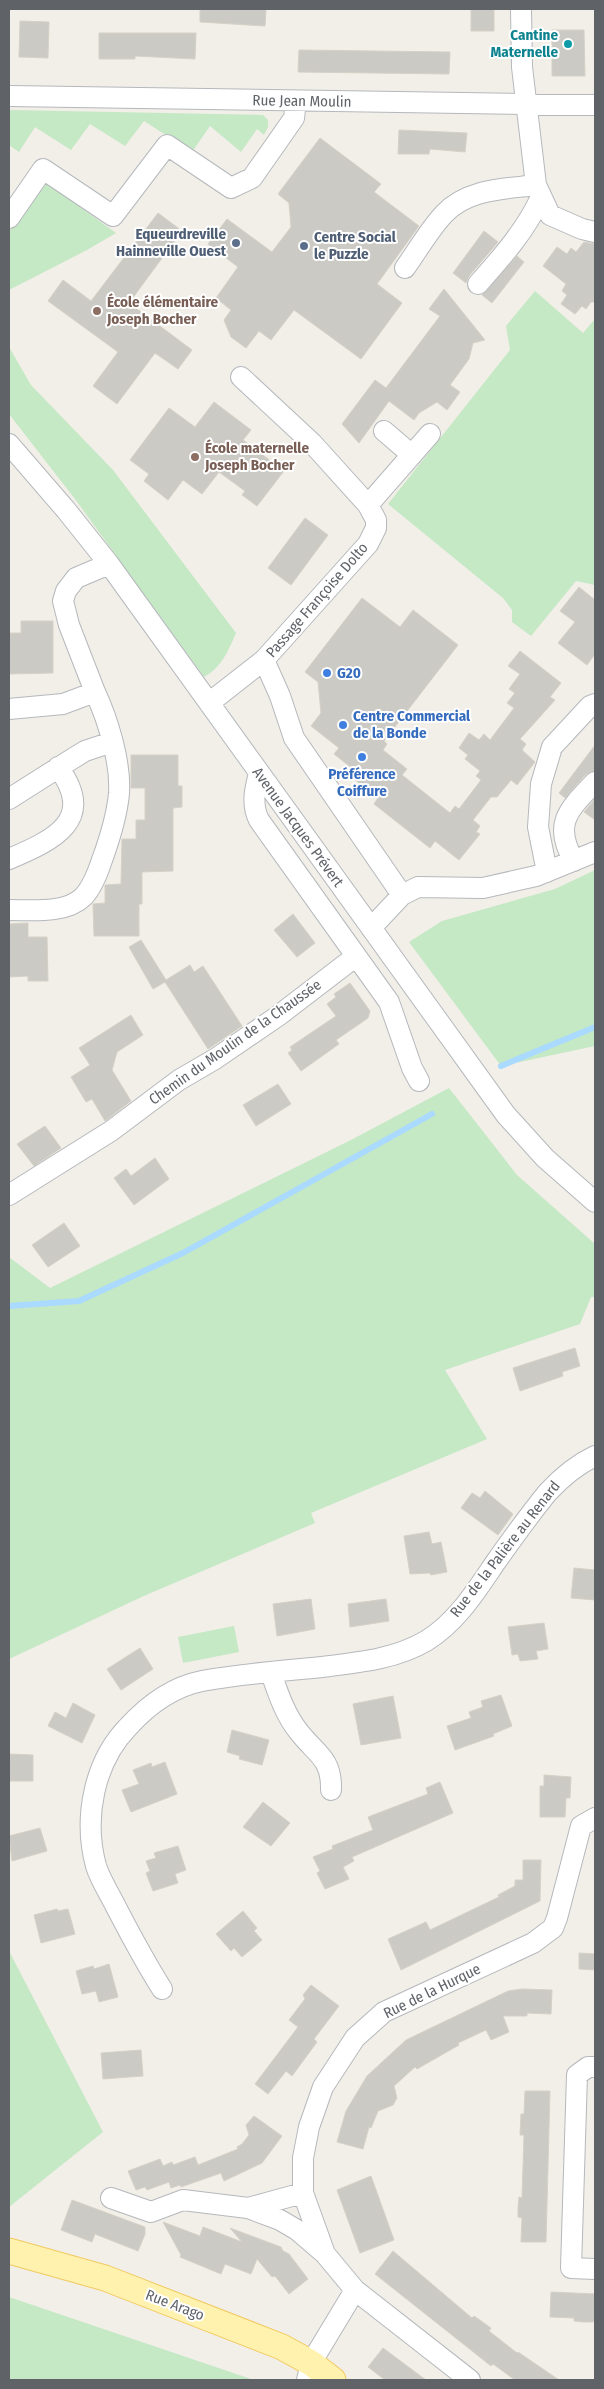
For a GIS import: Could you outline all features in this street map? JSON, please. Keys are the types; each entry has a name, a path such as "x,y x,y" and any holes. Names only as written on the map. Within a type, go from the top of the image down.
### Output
{"main road":[{"name":"Rue Arago","path":"9,2251 105,2278 282,2347 310,2371 333,2380"}],"street":[{"path":"478,284 531,218 542,199 526,104 522,67 521,9"},
{"name":"Rue Jean Moulin","path":"9,96 595,105"},
{"path":"9,218 43,169 113,216 166,145 231,188 252,178 294,118 296,101"},
{"path":"405,268 444,213 460,201 492,190 542,199 582,229 595,232"},
{"path":"501,244 524,212 542,199"},
{"name":"Passage Françoise Dolto","path":"209,703 264,660 368,544 376,528 376,520 368,505 312,443 241,377"},
{"path":"384,431 412,455"},
{"path":"368,505 430,434"},
{"name":"Avenue Jacques Prévert","path":"9,444 66,510 109,564 506,1115 545,1158 595,1202"},
{"path":"9,910 44,910 71,904 83,898 92,884 110,836 119,792 112,742 102,708 69,626 63,601 66,591 76,578 109,564"},
{"path":"264,660 285,709 294,738 402,895"},
{"path":"9,709 63,704 96,692"},
{"path":"547,872 538,827 541,784 552,747 590,706 595,704"},
{"path":"9,799 85,751 112,742"},
{"path":"9,859 43,842 68,823 75,809 74,797 69,782 58,768"},
{"path":"259,773 254,798 255,811 259,820 388,1002 419,1081"},
{"path":"574,861 567,849 562,830 568,812 595,782"},
{"path":"574,861 577,848 576,821 582,811"},
{"path":"371,928 402,895 418,887 483,888 547,872 595,852"},
{"name":"Chemin du Moulin de la Chaussée","path":"9,1195 111,1131 179,1080 215,1059 278,1016 355,956"},
{"name":"Rue de la Palière au Renard","path":"162,1989 140,1955 96,1867 92,1845 92,1802 102,1768 121,1734 150,1705 181,1687 199,1682 369,1661 408,1650 427,1640 462,1608 548,1492 562,1477 595,1456"},
{"path":"271,1673 283,1706 299,1732 324,1758 331,1776 330,1790"},
{"name":"Rue de la Hurque","path":"325,2254 303,2193 303,2158 309,2127 323,2087 354,2038 384,2012 544,1936 553,1928 581,1826 595,1818"},
{"path":"595,2067 588,2067 577,2075 571,2268 595,2269"},
{"name":"Rue de la Hurque","path":"248,2208 303,2193"},
{"name":"Rue de la Hurque","path":"110,2198 151,2212 184,2200 248,2208 288,2225 325,2254 355,2290 470,2380"},
{"path":"310,2371 355,2290"}],"green space":[{"path":"9,110 263,115 268,120 268,127 264,135 257,129 241,152 210,126 192,152 144,121 125,146 90,124 71,150 35,127 19,152 9,145"},
{"path":"44,181 116,233 9,290 9,231"},
{"path":"535,291 583,333 595,319 595,585 576,581 531,636 512,622 512,610 503,598 388,504 510,350 506,326"},
{"path":"9,347 31,385 113,470 236,633 220,663 204,677 75,499 9,414"},
{"path":"595,870 595,1046 501,1066 409,942 442,921 555,889"},
{"path":"449,1088 517,1175 595,1244 595,1297 591,1297 580,1324 445,1370 487,1439 311,1513 315,1523 146,1595 9,1659 9,1257 50,1288 351,1140"},
{"path":"234,1626 239,1652 183,1663 178,1637"},
{"path":"9,1951 103,2132 9,2207"},
{"path":"9,2297 254,2380 9,2380"}],"building":[{"path":"200,9 266,9 265,26 200,22"},
{"path":"471,9 494,9 494,31 471,31"},
{"path":"20,21 49,22 48,58 19,57"},
{"name":"Cantine Maternelle","path":"552,30 584,30 585,76 552,76"},
{"path":"99,33 196,33 195,59 135,56 135,59 99,59"},
{"path":"299,50 450,52 449,74 298,72"},
{"path":"399,130 467,133 465,152 430,149 429,154 398,154"},
{"name":"Centre Social le Puzzle","path":"320,138 381,184 374,192 419,226 377,284 402,303 361,359 294,310 271,340 259,331 246,348 231,337 224,320 231,310 216,298 238,267 208,244 227,219 272,252 291,227 289,203 278,194"},
{"name":"École élémentaire Joseph Bocher","path":"158,213 182,231 129,303 192,350 178,369 155,353 117,404 93,386 118,352 48,301 63,280 91,301"},
{"path":"484,231 498,242 469,276 466,283 453,273"},
{"path":"584,242 595,244 595,302 591,302 586,309 582,306 575,314 561,304 567,295 562,291 566,284 543,266 557,247 567,254 571,248 576,252"},
{"path":"517,256 524,262 492,303 482,295"},
{"path":"444,289 485,340 473,343 469,359 450,385 460,392 447,410 437,402 419,413 414,420 389,401 359,443 342,424 375,380 386,388 440,316 429,309"},
{"name":"École maternelle Joseph Bocher","path":"214,402 251,430 243,440 284,471 257,506 242,495 245,491 219,472 202,494 183,480 168,500 144,481 149,474 130,460 169,408 195,427"},
{"path":"305,518 328,535 291,585 268,568"},
{"path":"579,587 595,600 595,654 587,665 558,643 575,622 560,611"},
{"name":"Centre Commercial de la Bonde","path":"362,598 400,627 413,610 458,645 384,741 387,744 383,750 407,769 402,775 450,813 455,806 459,809 481,780 476,776 480,771 465,759 468,755 459,748 469,733 479,740 484,734 490,740 514,708 507,703 515,693 509,689 520,674 508,666 520,651 561,683 550,697 555,700 520,739 526,744 522,750 535,762 517,785 511,780 497,797 491,797 473,820 480,826 476,832 480,834 459,860 435,841 430,848 374,804 378,798 354,779 358,773 334,754 339,748 311,726 321,713 318,682 305,672"},
{"path":"21,621 53,621 53,673 9,674 9,633 21,633"},
{"path":"595,745 595,770 586,774 565,798 559,793"},
{"path":"131,755 178,755 178,786 182,786 182,807 173,808 173,871 142,872 139,936 94,936 93,904 105,903 105,885 121,884 122,839 136,839 136,820 145,820 145,788 131,788"},
{"path":"595,799 595,820 584,812"},
{"path":"293,914 315,943 297,957 274,930"},
{"path":"28,923 28,937 47,937 48,981 28,981 28,976 9,977 9,924"},
{"path":"141,940 166,980 190,965 194,972 203,966 242,1026 208,1049 165,982 153,989 129,947"},
{"path":"350,983 370,1011 368,1018 336,1040 339,1044 301,1071 288,1053 292,1050 290,1047 336,1016 327,1004 336,997 334,994"},
{"path":"131,1015 143,1035 117,1052 112,1070 131,1101 105,1121 92,1099 86,1102 71,1077 90,1065 79,1048"},
{"path":"278,1084 291,1104 256,1126 243,1105"},
{"path":"45,1126 61,1148 34,1166 17,1144"},
{"path":"155,1158 169,1179 134,1205 114,1178 126,1169 131,1176"},
{"path":"64,1223 80,1246 48,1267 32,1245"},
{"path":"575,1348 580,1366 562,1372 563,1376 520,1391 513,1368"},
{"path":"485,1491 513,1514 498,1535 461,1508 472,1493 480,1498"},
{"path":"429,1532 432,1544 441,1542 447,1572 431,1575 430,1573 410,1574 404,1536"},
{"path":"574,1568 595,1570 595,1600 571,1598"},
{"path":"311,1599 315,1629 277,1636 273,1604"},
{"path":"386,1599 389,1621 350,1627 348,1604"},
{"path":"544,1623 548,1649 536,1651 538,1659 520,1661 518,1654 512,1655 508,1627"},
{"path":"140,1648 153,1669 121,1690 107,1669"},
{"path":"501,1695 512,1726 493,1734 494,1736 455,1750 447,1726 471,1718 469,1712 483,1707 481,1701"},
{"path":"393,1696 401,1738 361,1745 353,1704"},
{"path":"73,1703 95,1715 82,1743 48,1726 55,1712 66,1718"},
{"path":"232,1730 269,1740 262,1765 239,1759 240,1756 227,1752"},
{"path":"9,1754 33,1755 33,1781 9,1781"},
{"path":"165,1762 177,1794 131,1812 122,1790 139,1784 133,1770 151,1763 152,1767"},
{"path":"544,1775 571,1777 570,1798 566,1798 565,1817 540,1817 540,1786 544,1786"},
{"path":"440,1782 453,1813 352,1857 354,1861 343,1867 349,1879 325,1889 317,1873 320,1871 313,1857 333,1849 332,1846 373,1830 368,1817 428,1794 426,1788"},
{"path":"263,1802 290,1823 271,1846 243,1827"},
{"path":"40,1828 47,1851 12,1861 9,1836"},
{"path":"178,1846 186,1870 175,1874 178,1883 153,1891 146,1873 150,1871 146,1861 156,1858 154,1853"},
{"path":"523,1860 541,1860 540,1901 401,1970 388,1939 426,1922 430,1930 499,1897 498,1895 515,1886 515,1880 523,1880"},
{"path":"57,1909 58,1911 68,1909 75,1934 41,1943 34,1915"},
{"path":"243,1911 257,1928 254,1931 262,1940 242,1957 234,1948 231,1951 216,1934"},
{"path":"579,1953 595,1954 595,1970 579,1969"},
{"path":"109,1964 118,1997 99,2002 96,1991 82,1994 76,1971 93,1966 94,1969"},
{"path":"311,1985 339,2006 314,2039 317,2042 292,2076 286,2071 268,2094 255,2084 298,2027 289,2020 305,1999 303,1995"},
{"path":"522,1989 552,1990 551,2014 527,2013 527,2016 503,2016 509,2032 491,2040 486,2030 458,2043 459,2045 417,2069 415,2067 394,2086 397,2098 393,2105 378,2111 371,2128 369,2127 363,2149 337,2142 346,2111 367,2076 406,2040 508,1991"},
{"path":"141,2050 143,2076 103,2079 101,2053"},
{"path":"525,2091 550,2091 546,2242 521,2242 522,2218 518,2217 518,2208 519,2197 522,2198 524,2135 520,2135 521,2114 524,2114"},
{"path":"254,2116 282,2136 262,2163 224,2181 221,2173 181,2187 180,2185 171,2188 169,2182 147,2190 145,2187 136,2190 128,2171 160,2159 163,2166 172,2162 173,2165 195,2157 198,2165 238,2149 237,2147 249,2135 246,2125"},
{"path":"371,2176 394,2240 360,2253 337,2190"},
{"path":"72,2200 145,2227 145,2234 138,2251 95,2234 92,2242 61,2230"},
{"path":"163,2222 200,2236 203,2227 242,2242 230,2228 281,2247 283,2251 289,2254 308,2279 289,2294 275,2276 272,2277 257,2259 251,2274 225,2264 221,2274 180,2257 181,2255"},
{"path":"393,2251 472,2318 474,2316 491,2328 489,2331 517,2353 559,2380 515,2380 493,2364 491,2366 375,2274"},
{"path":"551,2292 595,2294 595,2319 593,2322 583,2322 574,2321 574,2318 550,2317"},
{"path":"383,2348 426,2380 385,2380 368,2367"}],"waterway":[{"path":"501,1066 595,1027"},
{"path":"9,1306 79,1301 183,1253 432,1114"}],"place":[{"name":"Cantine Maternelle","path":"568,44"},
{"name":"Equeurdreville Hainneville Ouest","path":"236,243"},
{"name":"Centre Social le Puzzle","path":"304,246"},
{"name":"École élémentaire Joseph Bocher","path":"97,311"},
{"name":"École maternelle Joseph Bocher","path":"195,457"},
{"name":"G20","path":"327,673"},
{"name":"Centre Commercial de la Bonde","path":"343,725"},
{"name":"Préférence Coiffure","path":"362,757"}]}
